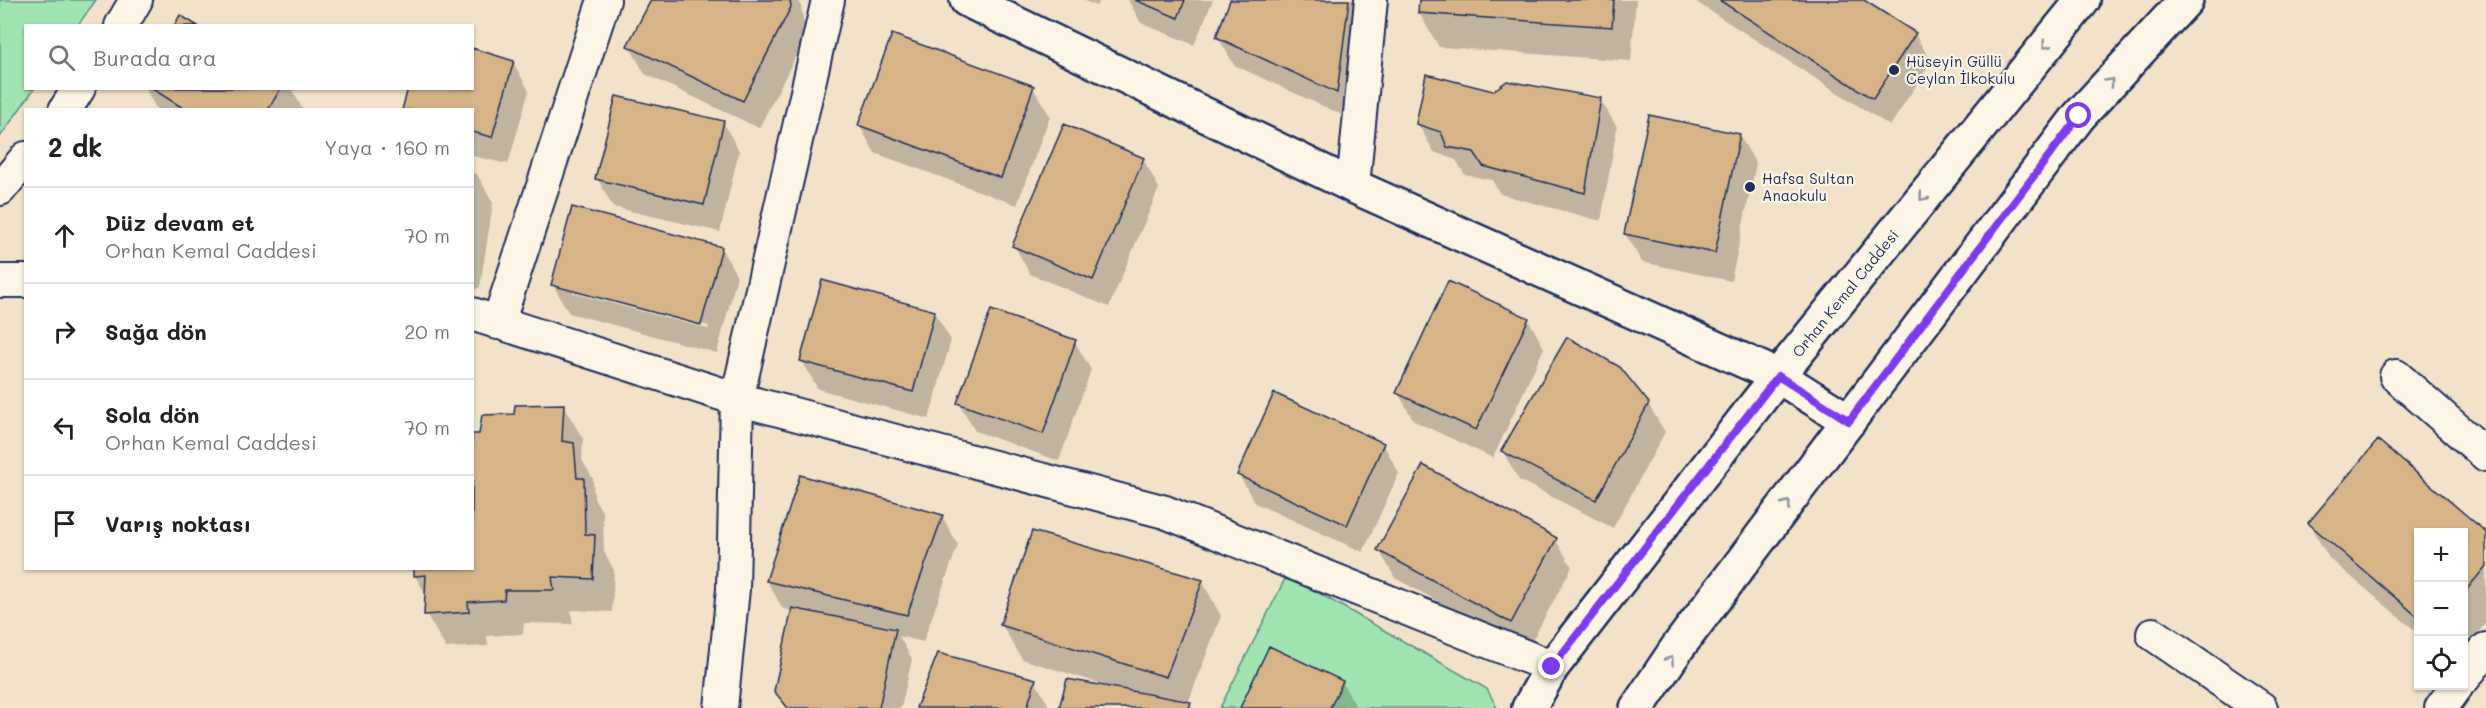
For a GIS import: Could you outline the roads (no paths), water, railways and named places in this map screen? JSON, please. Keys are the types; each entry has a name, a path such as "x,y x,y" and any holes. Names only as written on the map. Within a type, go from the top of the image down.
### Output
{"main road":[{"path":"967,0 1353,186 1778,376 1849,421"},
{"name":"Orhan Kemal Caddesi","path":"1528,708 1552,667 1778,376 2083,0"},
{"path":"1637,708 1678,647 2079,116 2186,0"}],"street":[{"path":"122,24 136,0"},
{"path":"604,0 485,318 737,399 1165,512 1552,667"},
{"path":"721,708 733,589 737,399 828,0"},
{"path":"1353,186 1371,0"},
{"path":"66,108 78,90"},
{"path":"0,189 24,160"},
{"path":"0,281 24,281"},
{"path":"2396,376 2486,455"},
{"path":"2152,634 2261,708"},
{"path":"2468,672 2486,649"},
{"path":"2441,708 2454,690"}],"place":[{"name":"Hüseyin Güllü Ceylan İlkokulu","path":"1894,70"},
{"name":"Hafsa Sultan Anaokulu","path":"1750,187"}]}
